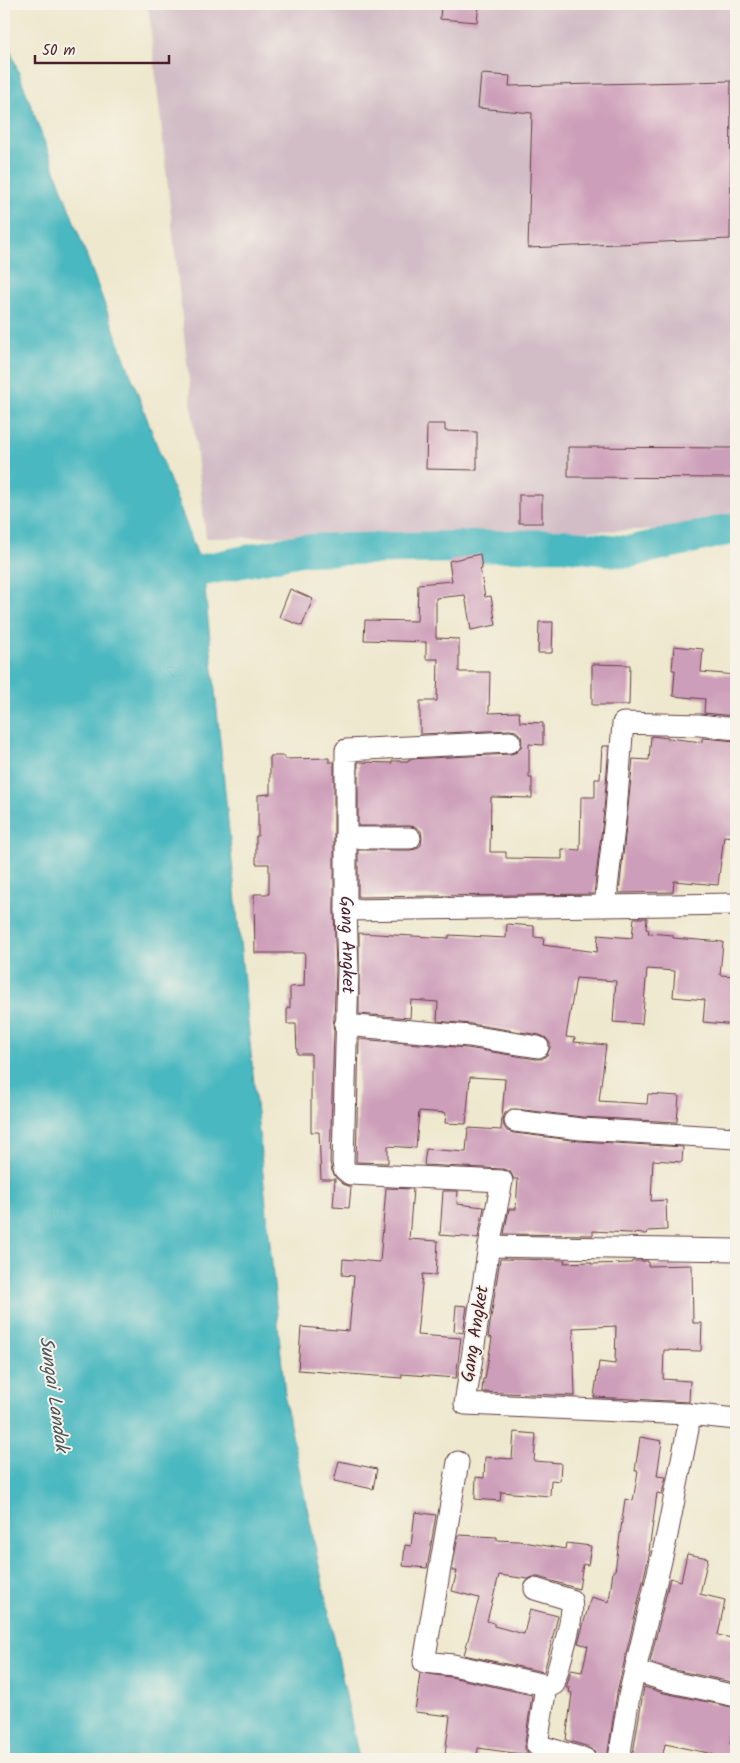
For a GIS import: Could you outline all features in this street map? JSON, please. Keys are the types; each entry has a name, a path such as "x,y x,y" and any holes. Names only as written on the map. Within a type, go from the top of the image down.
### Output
{"street":[{"path":"605,905 616,811 623,723 699,725 736,729"},
{"name":"Gang Angket","path":"510,742 346,750 348,970 345,1025 344,1169 350,1174 502,1181 489,1246 465,1404 688,1414"},
{"path":"346,838 410,838"},
{"path":"346,910 736,904"},
{"path":"345,1025 469,1036 538,1047"},
{"path":"515,1121 581,1129 736,1138"},
{"path":"489,1246 736,1250"},
{"path":"619,1759 629,1696 667,1536 688,1429 688,1414 736,1419"},
{"path":"458,1462 424,1662 453,1665 546,1686 554,1684 569,1627 572,1604 570,1600 559,1595 535,1589"},
{"path":"636,1672 667,1681 736,1696"},
{"path":"546,1686 538,1746 585,1759"}],"shaded area":[{"path":"148,4 736,4 736,518 693,529 206,538"}],"water":[{"name":"Sungai Landak","path":"4,33 203,570 286,1406 359,1759 4,1759"}],"building":[{"path":"441,4 479,4 477,22 440,19"},
{"path":"481,74 510,76 509,86 731,81 730,239 528,248 532,113 478,108"},
{"path":"427,424 445,424 445,431 477,432 477,470 426,469"},
{"path":"568,447 736,448 736,478 568,477"},
{"path":"519,495 542,495 542,523 519,523"},
{"path":"480,554 482,569 480,569 485,597 491,596 496,625 471,630 465,595 436,598 436,638 459,639 459,672 490,672 489,713 519,712 520,722 543,723 543,745 529,744 529,778 532,778 532,798 491,797 490,852 506,852 506,858 562,859 562,849 580,850 581,797 595,797 595,779 600,779 602,746 609,746 594,894 358,897 358,850 416,849 421,845 422,838 421,831 416,827 358,826 358,762 392,763 392,761 409,761 409,759 511,754 517,752 521,747 521,736 516,731 510,730 420,734 420,701 437,701 438,659 426,659 426,642 364,640 365,620 417,621 418,584 452,581 449,561"},
{"path":"290,589 313,599 302,626 279,617"},
{"path":"539,622 553,622 552,653 538,653"},
{"path":"674,646 703,649 701,672 736,675 734,716 704,713 705,699 673,696 675,670 672,670"},
{"path":"592,664 630,665 629,705 592,705"},
{"path":"651,736 702,742 702,738 736,741 736,837 724,836 718,885 674,881 673,892 619,893 633,759 649,760"},
{"path":"270,756 284,756 284,759 329,758 329,762 334,762 336,970 330,1162 336,1178 343,1184 351,1187 349,1208 333,1207 335,1179 321,1179 319,1132 311,1132 311,1054 297,1054 296,1024 287,1024 287,1008 290,1008 290,987 304,986 305,953 255,953 254,894 269,894 269,864 256,864 256,836 258,836 258,795 270,794"},
{"path":"634,918 647,918 646,929 649,930 648,933 673,935 673,938 723,942 720,975 736,976 736,1025 703,1022 705,1000 673,997 675,971 647,969 642,1024 613,1022 616,981 576,978 566,1037 575,1038 574,1042 606,1045 599,1101 647,1104 648,1094 679,1096 677,1122 582,1117 516,1109 511,1109 505,1113 503,1120 507,1131 514,1133 580,1141 683,1147 682,1162 653,1160 651,1201 666,1200 667,1230 648,1231 647,1234 593,1231 593,1235 504,1234 509,1209 516,1209 518,1179 514,1179 510,1171 503,1169 424,1165 426,1149 466,1152 468,1128 501,1130 505,1079 470,1077 466,1124 445,1123 446,1113 419,1111 416,1148 388,1146 388,1163 356,1162 359,1039 467,1048 536,1059 542,1059 547,1055 550,1048 550,1043 540,1035 471,1024 437,1021 438,1002 411,1000 410,1018 359,1014 359,933 449,938 449,935 506,938 507,924 534,926 534,937 544,938 543,945 597,952 598,935 632,938"},
{"path":"386,1188 413,1189 409,1239 438,1241 436,1275 423,1274 417,1335 461,1338 456,1378 402,1374 402,1378 298,1370 301,1327 349,1331 354,1276 342,1275 343,1259 380,1262"},
{"path":"443,1191 458,1191 457,1204 484,1207 478,1238 440,1235"},
{"path":"500,1259 565,1260 564,1263 591,1262 591,1264 648,1261 648,1266 692,1265 693,1323 702,1323 701,1351 664,1350 663,1379 690,1381 689,1402 594,1397 599,1362 615,1364 616,1326 573,1328 575,1396 482,1392 492,1338 488,1337"},
{"path":"456,1305 467,1306 463,1333 454,1331"},
{"path":"514,1432 536,1434 534,1461 561,1463 560,1481 551,1480 550,1496 501,1492 500,1501 475,1499 476,1477 484,1478 485,1457 512,1459"},
{"path":"640,1437 662,1441 657,1476 666,1477 662,1494 657,1493 650,1551 617,1693 607,1759 597,1759 594,1751 589,1747 566,1740 572,1693 569,1692 570,1688 566,1688 571,1670 582,1672 588,1646 578,1643 591,1597 609,1602 625,1499 633,1501 638,1471 635,1471"},
{"path":"339,1461 377,1469 373,1489 334,1481"},
{"path":"415,1512 436,1515 427,1568 403,1566 405,1545 411,1546"},
{"path":"458,1535 497,1537 497,1540 518,1541 565,1549 566,1543 591,1546 588,1565 583,1564 579,1589 538,1577 528,1579 499,1575 487,1621 494,1623 494,1626 524,1634 530,1609 558,1616 544,1672 464,1655 479,1598 452,1591 457,1571 452,1571"},
{"path":"687,1554 708,1558 700,1594 725,1600 718,1635 736,1639 736,1683 670,1669 650,1662 670,1578 681,1581"},
{"path":"420,1673 451,1677 532,1695 525,1743 525,1749 529,1755 478,1748 477,1758 445,1754 450,1716 415,1712"},
{"path":"644,1687 736,1708 730,1744 733,1744 730,1759 712,1759 713,1754 665,1744 662,1759 632,1759"}],"waterway":[{"path":"203,570 300,550 563,545 628,552 736,528"}]}
